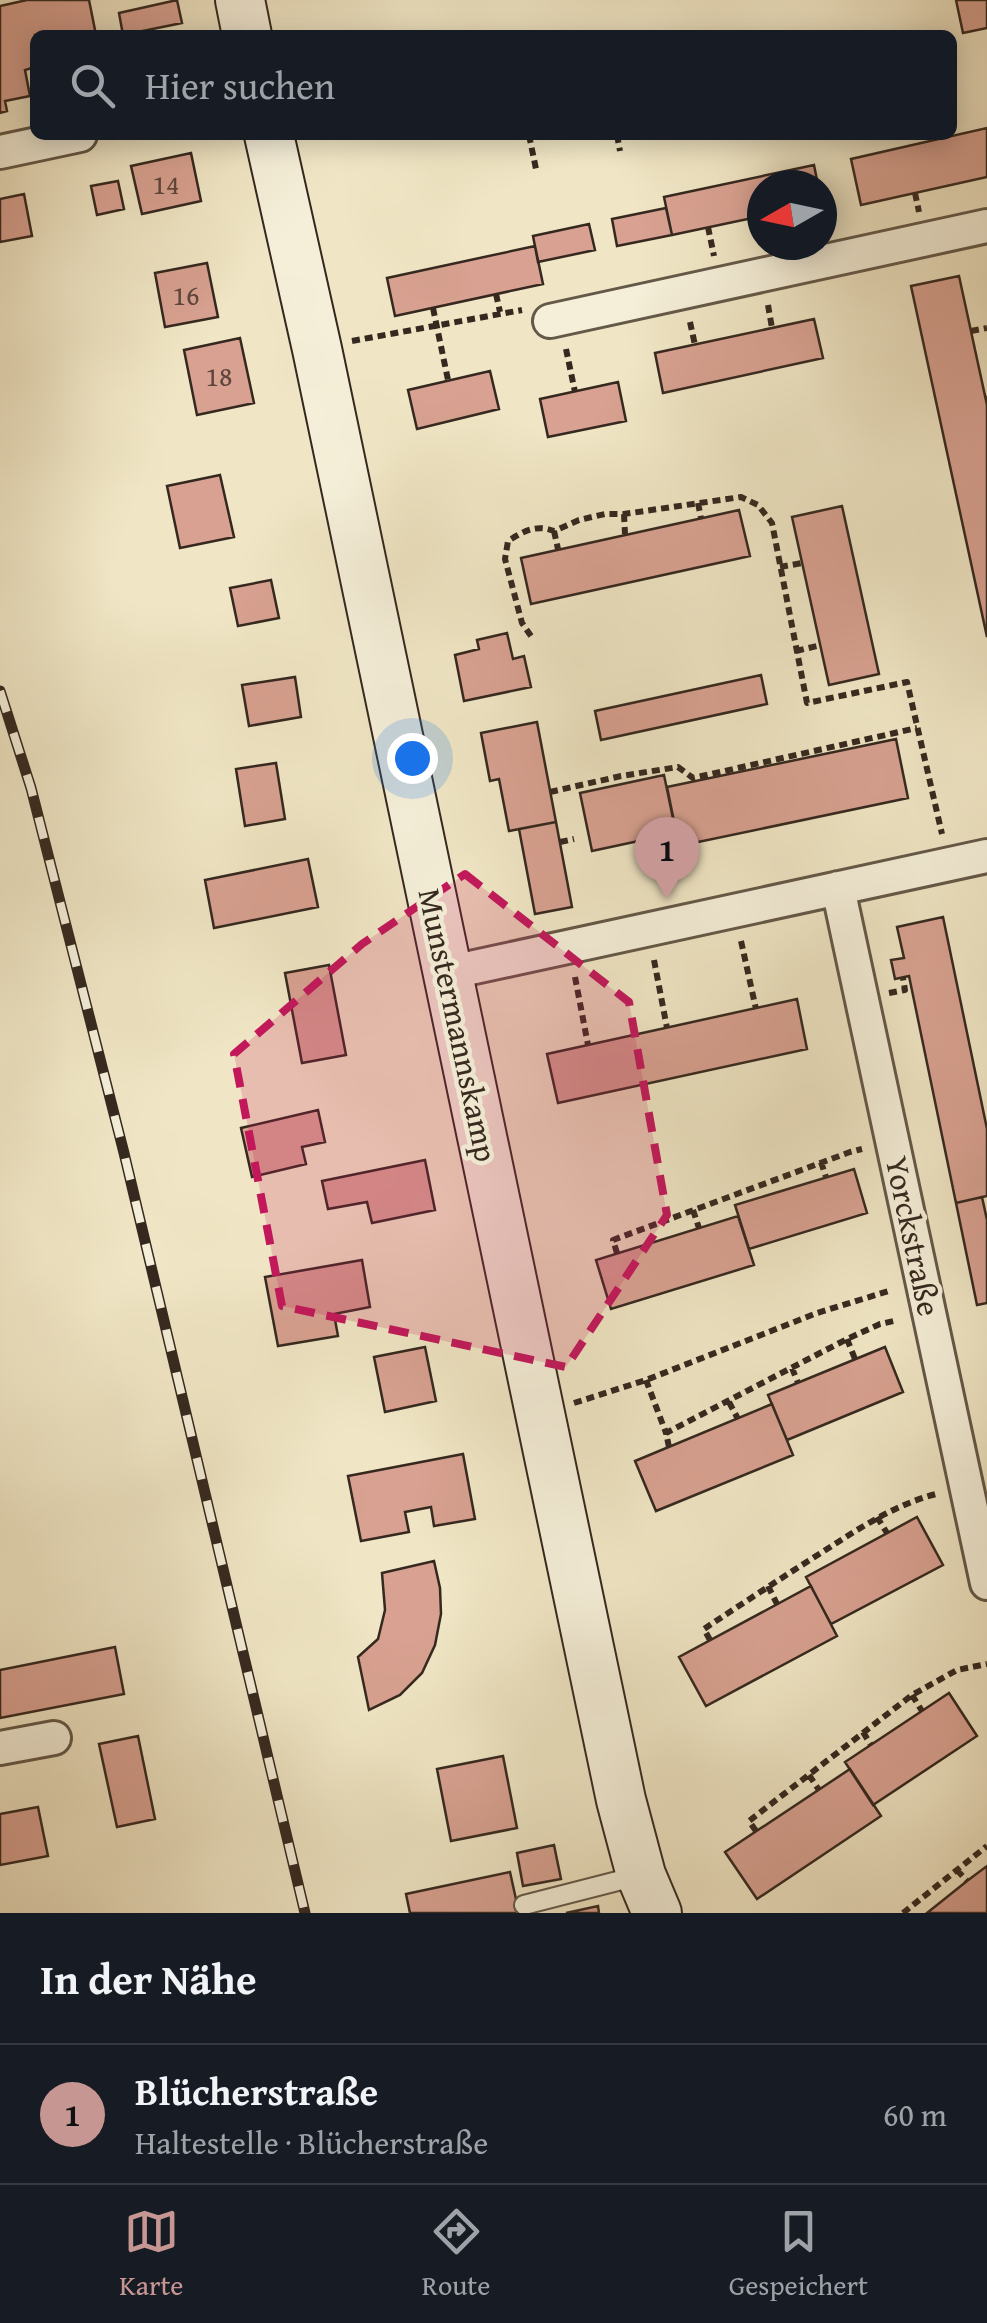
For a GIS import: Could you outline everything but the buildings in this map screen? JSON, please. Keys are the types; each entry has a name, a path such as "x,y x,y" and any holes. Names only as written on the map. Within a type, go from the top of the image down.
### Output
{"street":[{"path":"240,0 246,30"},
{"path":"0,152 56,140"},
{"name":"Munstermannskamp","path":"270,140 621,1800 649,1894"},
{"path":"555,320 987,226"},
{"path":"447,973 987,856"},
{"name":"Yorckstraße","path":"838,888 987,1583"},
{"path":"0,1748 54,1738"}],"lane":[{"path":"524,1905 649,1894"}],"path":[{"path":"530,140 536,170"},
{"path":"618,140 620,151"},
{"path":"496,294 500,312"},
{"path":"433,308 448,380"},
{"path":"346,342 528,309 555,320 575,392"},
{"path":"971,331 987,328"},
{"path":"530,636 522,623 505,559 508,541 524,530 543,527 554,531 605,514 741,497 758,504 772,523 807,703 907,682 949,864"},
{"path":"698,503 701,518"},
{"path":"624,514 626,534"},
{"path":"554,531 558,550"},
{"path":"780,567 802,562"},
{"path":"796,651 821,645"},
{"path":"550,792 678,767 694,778 918,728"},
{"path":"560,842 574,839"},
{"path":"734,911 756,1008"},
{"path":"648,929 666,1028"},
{"path":"568,947 588,1045"},
{"path":"618,1254 613,1240 850,1152 893,1144"},
{"path":"821,1162 826,1177"},
{"path":"756,1187 760,1198"},
{"path":"693,1210 700,1228"},
{"path":"573,1403 646,1380 880,1292 926,1298"},
{"path":"666,1433 926,1298"},
{"path":"847,1339 855,1359"},
{"path":"792,1368 798,1382"},
{"path":"646,1380 669,1447"},
{"path":"728,1402 738,1418"},
{"path":"710,1640 704,1629 877,1517 918,1499 966,1487"},
{"path":"877,1517 887,1533"},
{"path":"824,1551 832,1563"},
{"path":"768,1586 778,1604"},
{"path":"756,1831 749,1822 912,1695 957,1670 987,1664"},
{"path":"912,1695 922,1711"},
{"path":"862,1732 870,1745"},
{"path":"809,1775 819,1790"},
{"path":"903,1913 987,1846"},
{"path":"957,1870 967,1882"}],"highlighted area":[{"path":"465,874 629,1002 667,1215 566,1367 282,1306 234,1054 362,944"}],"railway":[{"path":"0,691 31,788 124,1153 305,1913"}],"place":[{"name":"Blücherstraße","path":"667,899"}]}
